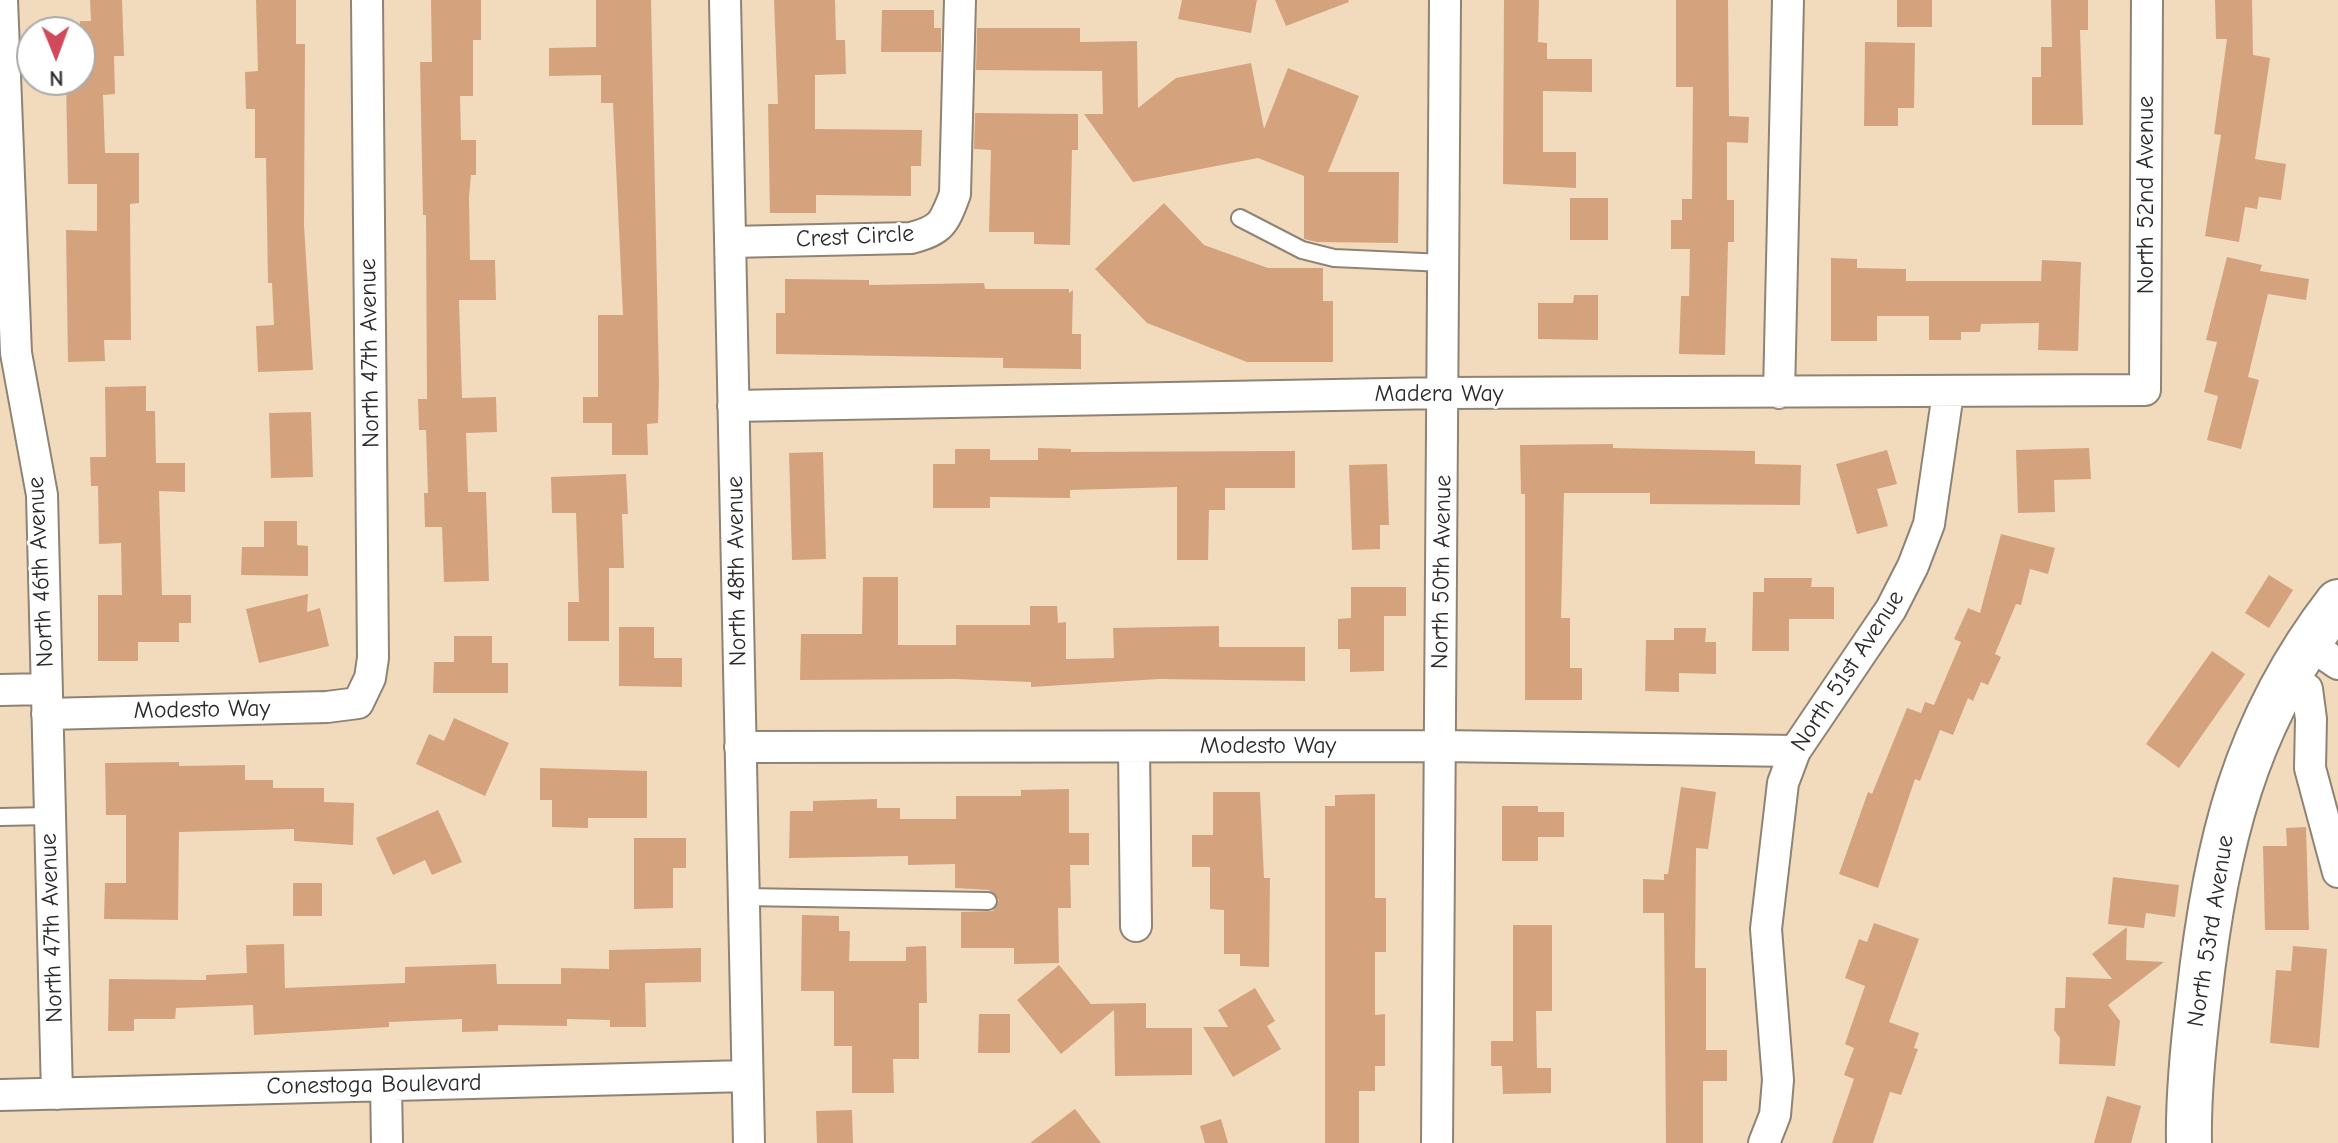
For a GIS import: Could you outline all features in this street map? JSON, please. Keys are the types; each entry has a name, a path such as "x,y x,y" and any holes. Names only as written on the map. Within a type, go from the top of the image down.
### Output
{"street":[{"name":"North 46th Avenue","path":"2,0 8,353 42,495 46,701"},
{"name":"North 47th Avenue","path":"358,703 370,678 373,658 367,0"},
{"name":"North 48th Avenue","path":"725,0 749,1143"},
{"name":"Crest Circle","path":"730,242 911,238 935,232 946,219 955,194 960,0"},
{"name":"North 50th Avenue","path":"1437,1143 1445,0"},
{"path":"1779,393 1788,0"},
{"name":"North 52nd Avenue","path":"2145,390 2147,0"},
{"name":"Madera Way","path":"733,406 1443,393 2145,390"},
{"name":"North 51st Avenue","path":"1764,1143 1775,1115 1778,1080 1766,929 1783,783 1795,751 1891,609 1913,566 1929,524 1948,393"},
{"name":"North 53rd Avenue","path":"2189,1143 2188,1098 2197,1009 2223,840 2254,745 2310,660 2338,602"},
{"path":"2310,660 2307,689 2311,719 2310,768 2338,872"},
{"name":"Modesto Way","path":"0,690 46,701 327,707 358,703"},
{"name":"North 47th Avenue","path":"46,701 57,1094"},
{"name":"Modesto Way","path":"740,747 1440,746 1795,751"},
{"path":"1134,747 1136,926"},
{"name":"Conestoga Boulevard","path":"0,1095 747,1076"},
{"path":"386,1085 387,1143"}],"lane":[{"path":"1240,218 1302,250 1334,258 1444,263"},
{"path":"0,817 49,816"},
{"path":"743,897 988,901"}],"building":[{"path":"90,0 122,0 124,56 114,56 115,94 103,95 105,153 139,153 139,203 130,204 131,340 104,340 105,361 68,362 66,230 97,231 97,184 68,184 66,96 96,96 96,16 91,16"},
{"path":"256,0 296,0 296,44 305,44 304,225 313,370 258,372 256,326 274,325 272,283 268,283 266,158 255,158 255,109 246,109 245,72 258,71"},
{"path":"431,0 481,0 481,40 473,40 473,96 460,96 461,140 476,140 476,175 471,175 469,197 470,260 495,260 496,300 459,300 462,398 496,397 497,432 466,433 468,492 486,492 489,581 444,582 442,527 425,527 424,493 428,493 426,430 419,430 418,399 427,399 426,215 423,215 420,62 432,62"},
{"path":"596,0 651,0 659,383 658,423 647,424 648,455 612,455 612,423 583,423 583,397 598,397 598,315 623,315 613,103 601,103 601,75 549,76 549,48 596,47"},
{"path":"774,0 835,0 836,40 845,40 846,74 815,75 815,129 922,130 921,166 911,166 911,196 816,195 816,213 770,213 768,104 778,104"},
{"path":"1182,0 1257,0 1251,33 1178,19"},
{"path":"1275,0 1348,0 1349,2 1286,26"},
{"path":"1504,0 1539,0 1538,42 1547,43 1547,59 1592,59 1592,92 1543,91 1543,152 1576,152 1576,188 1503,184"},
{"path":"1676,0 1728,0 1729,116 1749,117 1748,143 1727,142 1727,200 1734,200 1734,242 1728,242 1725,355 1679,354 1681,296 1689,296 1690,249 1671,249 1671,220 1682,220 1682,199 1692,199 1693,87 1676,87"},
{"path":"1897,0 1932,0 1932,27 1897,27"},
{"path":"2051,0 2088,0 2088,30 2080,30 2083,125 2032,125 2032,77 2041,77 2041,47 2052,47"},
{"path":"2215,0 2252,0 2253,55 2270,58 2255,159 2286,164 2281,200 2259,197 2257,209 2245,207 2239,242 2205,236 2221,135 2214,134 2227,39 2216,39"},
{"path":"882,10 934,10 934,28 941,28 941,52 881,52"},
{"path":"977,28 1080,28 1080,42 1137,41 1138,108 1176,78 1251,63 1264,129 1288,68 1359,96 1328,172 1399,172 1398,243 1317,242 1304,239 1304,176 1258,158 1133,182 1084,114 1103,114 1102,71 976,70"},
{"path":"1865,42 1915,43 1914,108 1898,108 1898,126 1864,126"},
{"path":"975,113 1078,114 1078,150 1072,150 1070,245 1034,244 1034,232 989,232 991,150 974,149"},
{"path":"1570,198 1608,198 1608,240 1570,240"},
{"path":"1164,203 1204,245 1268,268 1323,268 1323,301 1333,301 1333,362 1247,362 1147,323 1095,269"},
{"path":"2227,257 2262,265 2260,271 2309,279 2306,300 2268,294 2248,377 2259,380 2241,449 2207,440 2218,396 2204,392 2217,342 2206,340"},
{"path":"1831,258 1857,259 1857,268 1906,269 1906,281 2041,281 2042,260 2081,262 2078,351 2038,350 2039,323 1981,324 1980,332 1961,332 1961,340 1929,340 1929,316 1877,316 1877,341 1831,341"},
{"path":"785,279 869,280 869,285 984,283 985,289 1069,289 1069,293 1073,290 1072,334 1081,334 1081,369 1003,368 1003,358 776,354 776,313 785,313"},
{"path":"1574,295 1598,295 1598,340 1538,339 1538,303 1573,303"},
{"path":"146,386 146,411 155,411 156,463 185,463 185,492 159,491 162,595 191,595 191,623 179,623 179,642 138,642 138,661 98,661 98,595 122,595 121,543 99,544 98,486 91,486 90,457 106,457 105,387"},
{"path":"311,412 313,477 271,478 269,413"},
{"path":"1613,444 1613,448 1755,451 1755,464 1801,465 1800,505 1650,504 1650,493 1564,493 1561,618 1570,618 1570,668 1582,668 1582,700 1525,700 1525,494 1521,494 1520,445"},
{"path":"1038,448 1071,449 1071,452 1295,451 1295,488 1225,488 1225,510 1209,510 1208,560 1177,560 1177,487 1070,490 1070,498 990,497 990,508 933,508 933,464 955,464 955,449 990,449 990,460 1038,460"},
{"path":"2089,448 2091,479 2054,480 2055,512 2018,513 2016,450"},
{"path":"1887,450 1897,484 1877,489 1888,526 1857,534 1836,464"},
{"path":"823,452 826,559 792,560 789,453"},
{"path":"1387,464 1389,525 1380,525 1380,549 1352,550 1349,465"},
{"path":"626,474 628,514 622,514 624,568 609,568 609,641 568,641 568,602 579,602 576,513 552,513 551,477"},
{"path":"264,521 297,521 297,545 308,546 308,576 241,575 242,547 264,547"},
{"path":"2001,534 2055,548 2048,574 2030,569 2021,605 2016,604 1995,654 2001,657 1988,685 1981,682 1973,701 1968,698 1953,735 1940,730 1920,781 1915,779 1878,888 1839,874 1868,792 1872,794 1907,708 1921,713 1925,702 1934,705 1961,642 1954,639 1968,608 1980,613"},
{"path":"2269,575 2293,590 2269,628 2245,613"},
{"path":"863,577 898,577 898,645 956,645 956,625 1030,625 1030,606 1057,606 1058,623 1066,622 1066,659 1114,658 1113,628 1219,626 1219,647 1305,647 1305,681 1159,679 1031,687 1031,682 956,679 800,680 801,634 862,634"},
{"path":"1764,578 1812,578 1811,587 1834,587 1834,619 1789,619 1789,651 1752,651 1753,592 1764,592"},
{"path":"1351,587 1406,587 1406,616 1384,616 1384,671 1350,672 1350,649 1338,649 1338,619 1351,618"},
{"path":"308,594 307,612 320,608 329,646 259,663 246,609"},
{"path":"619,627 654,627 654,658 682,658 682,687 619,686"},
{"path":"1674,628 1706,628 1705,642 1716,642 1716,674 1679,673 1679,692 1645,691 1646,640 1674,640"},
{"path":"454,636 492,636 492,663 508,663 508,693 433,693 434,662 454,662"},
{"path":"2212,651 2245,674 2179,768 2146,744"},
{"path":"454,718 509,743 485,796 416,764 429,734 444,741"},
{"path":"179,762 179,766 245,765 245,780 273,780 273,788 324,788 324,802 354,803 353,845 294,841 294,829 179,832 178,920 104,919 105,883 126,883 126,815 106,815 105,763"},
{"path":"540,768 647,771 647,818 588,818 588,828 552,827 552,800 540,800"},
{"path":"1681,787 1716,792 1708,849 1696,848 1695,968 1706,968 1706,1050 1727,1050 1727,1081 1703,1081 1703,1143 1666,1143 1664,913 1643,913 1643,879 1664,880 1664,874 1668,874"},
{"path":"1069,789 1069,833 1089,833 1089,865 1070,865 1071,908 1058,908 1059,963 1014,964 1014,948 961,948 961,912 993,911 999,900 989,890 955,888 955,864 908,865 908,856 789,858 790,811 813,811 813,801 877,799 877,808 900,808 900,819 956,819 956,796 1021,796 1021,790"},
{"path":"1213,792 1260,792 1264,878 1270,878 1269,967 1240,966 1240,954 1224,954 1224,910 1210,909 1210,867 1192,867 1192,835 1213,835"},
{"path":"1375,794 1375,898 1386,898 1386,952 1375,952 1375,1015 1385,1014 1385,1066 1375,1066 1375,1091 1359,1091 1359,1143 1325,1143 1325,806 1335,806 1335,795"},
{"path":"1502,806 1538,806 1538,812 1564,812 1564,837 1538,837 1538,861 1502,861"},
{"path":"438,810 462,862 432,875 425,860 393,875 376,838"},
{"path":"2306,827 2309,930 2265,930 2263,846 2287,846 2286,828"},
{"path":"634,838 686,838 686,868 673,868 673,908 634,909"},
{"path":"2113,877 2179,885 2175,917 2146,913 2144,928 2108,924"},
{"path":"293,883 322,883 322,916 293,916"},
{"path":"802,915 839,916 839,931 850,931 849,961 906,961 906,947 926,946 927,1003 919,1003 919,1059 893,1059 894,1093 852,1093 852,1046 834,1046 834,991 801,991"},
{"path":"1874,923 1919,939 1889,1022 1919,1033 1914,1048 1918,1049 1901,1095 1890,1092 1873,1143 1832,1143 1854,1079 1844,1075 1854,1048 1845,1044 1865,986 1845,978 1859,939 1867,942"},
{"path":"1513,925 1552,925 1552,1011 1536,1011 1537,1068 1551,1068 1551,1093 1503,1094 1502,1066 1491,1066 1491,1041 1513,1041"},
{"path":"2127,927 2126,960 2164,962 2108,1005 2120,1021 2115,1066 2059,1064 2060,1038 2054,1030 2055,1008 2065,1008 2066,977 2112,979 2092,954"},
{"path":"284,944 285,988 405,983 405,967 496,964 497,984 561,984 561,968 609,969 609,950 701,948 701,982 645,983 646,1027 610,1027 610,1020 567,1019 567,1026 498,1025 498,1031 462,1032 462,1019 389,1022 389,1027 254,1035 253,1005 176,1008 175,1019 134,1019 134,1031 108,1031 109,979 206,980 206,975 247,973 246,945"},
{"path":"2293,946 2327,949 2319,1048 2270,1043 2276,970 2291,971"},
{"path":"1059,965 1091,1004 1146,1003 1146,1028 1192,1028 1192,1075 1115,1076 1114,1010 1061,1054 1017,1000"},
{"path":"1255,988 1275,1021 1267,1026 1281,1049 1233,1077 1203,1027 1228,1027 1218,1010"},
{"path":"979,1014 1010,1014 1010,1053 978,1053"},
{"path":"2107,1096 2141,1106 2131,1143 2094,1143"},
{"path":"1075,1109 1101,1143 1030,1143"},
{"path":"852,1110 853,1143 817,1143 816,1111"},
{"path":"1221,1119 1228,1143 1205,1143 1200,1126"}]}
